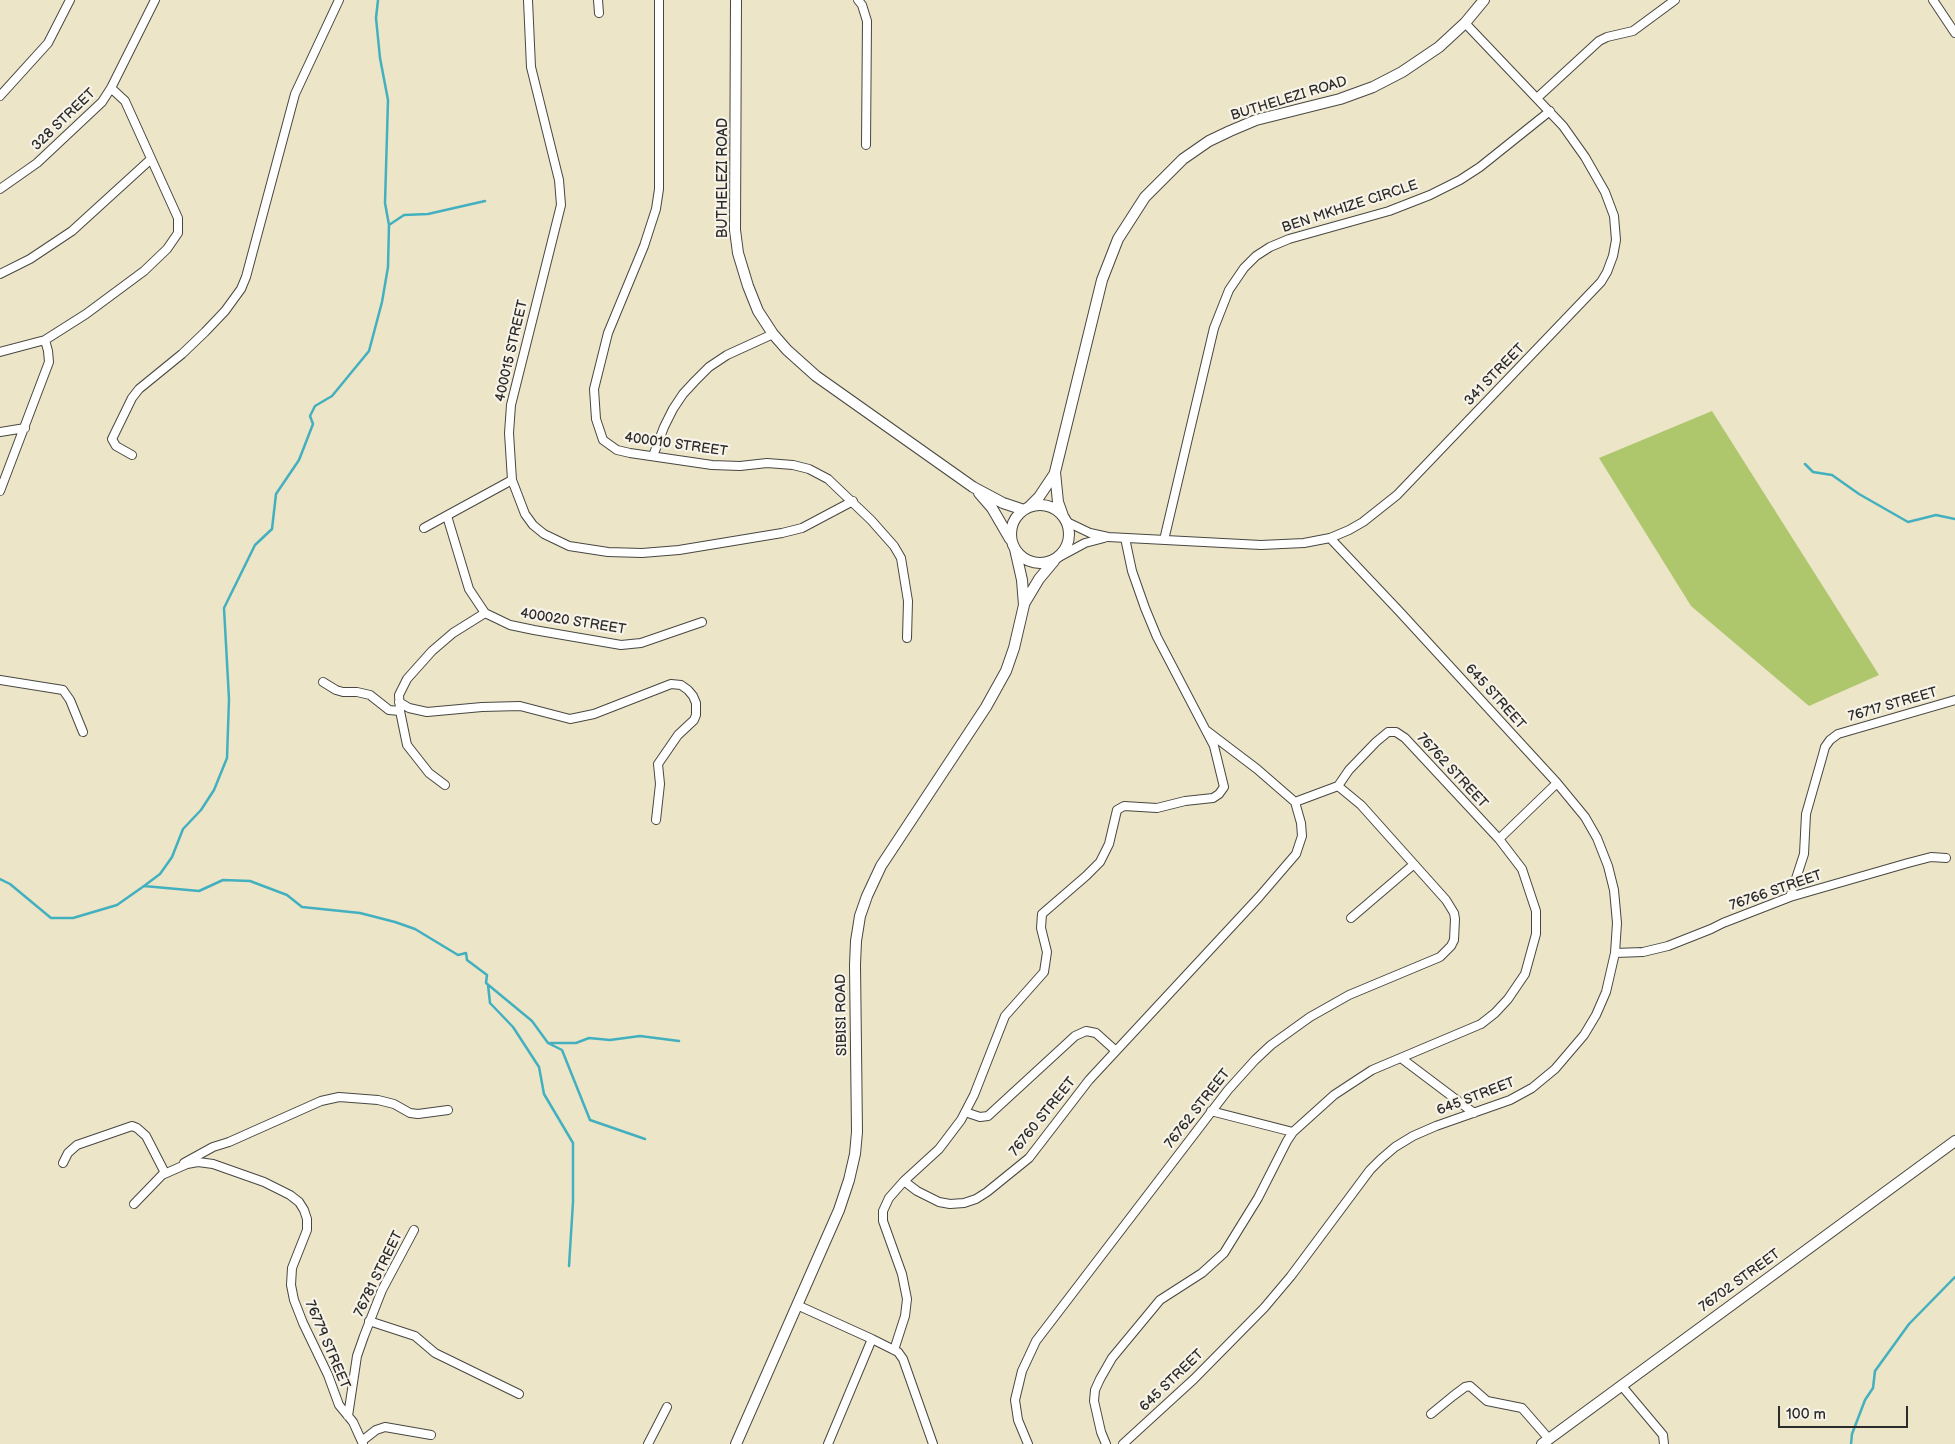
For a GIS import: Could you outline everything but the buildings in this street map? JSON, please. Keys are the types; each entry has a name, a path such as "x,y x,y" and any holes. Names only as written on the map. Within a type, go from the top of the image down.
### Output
{"street":[{"path":"2,92 48,43 70,0"},
{"name":"328 STREET","path":"0,189 28,171 102,102 111,88 155,0"},
{"path":"132,455 116,446 112,439 132,398 139,389 206,332 241,289 295,94 339,0"},
{"name":"400015 STREET","path":"528,0 531,67 559,180 561,205 511,406 509,433 512,480 525,514 533,525 544,534 568,546 608,552 642,553 679,550 782,533 802,528 853,501"},
{"path":"598,0 599,14"},
{"name":"400010 STREET","path":"660,0 658,189 656,209 644,246 608,333 594,389 596,418 603,440 617,450 630,454 712,465 740,466 767,463 793,465 820,475 853,501 894,546 901,558 908,601 907,638"},
{"name":"BUTHELEZI ROAD","path":"736,0 735,201 738,253 758,311 773,334 800,364 973,487 1003,503 1026,508 1038,505 1047,506 1056,510 1065,519"},
{"path":"858,0 864,13 867,29 866,145"},
{"name":"BUTHELEZI ROAD","path":"1014,546 1011,533 1017,516 1045,490 1055,472 1102,280 1118,239 1145,197 1183,159 1209,141 1256,120 1340,99 1373,87 1417,63 1439,47 1484,0"},
{"path":"1537,98 1599,41 1607,37 1633,31 1675,0"},
{"path":"1933,0 1955,33"},
{"name":"341 STREET","path":"1065,519 1090,533 1108,537 1278,545 1330,538 1363,522 1397,495 1592,292 1607,272 1613,256 1616,240 1614,216 1610,202 1574,139 1550,111 1465,22"},
{"path":"0,352 45,340 131,282 175,239 179,226 178,218 125,101 111,88"},
{"name":"BEN MKHIZE CIRCLE","path":"1164,540 1214,328 1229,290 1244,268 1256,256 1270,247 1289,239 1389,211 1430,195 1460,180 1480,168 1550,111"},
{"path":"0,274 30,259 72,231 151,159"},
{"path":"653,456 673,409 695,381 709,367 727,355 773,334"},
{"path":"0,491 49,362 45,340"},
{"path":"0,432 25,428"},
{"name":"BUTHELEZI ROAD","path":"973,487 992,508 1014,546 1029,561 1037,564 1046,563 1057,558 1066,550 1070,531 1058,502 1055,472"},
{"path":"424,528 512,480"},
{"path":"445,786 429,773 407,745 399,702 402,687 422,661 453,633 485,613 469,589 447,516"},
{"name":"341 STREET","path":"1057,558 1085,543 1108,537"},
{"path":"894,1350 905,1316 907,1299 902,1274 882,1221 883,1211 888,1198 952,1134 974,1095 1005,1016 1044,972 1047,952 1041,928 1042,914 1100,862 1109,844 1117,810 1124,806 1156,808 1185,801 1213,798 1224,787 1219,762 1206,730 1151,622 1132,571 1125,538"},
{"name":"645 STREET","path":"1124,1444 1194,1379 1264,1308 1291,1276 1381,1158 1413,1136 1510,1100 1532,1088 1570,1054 1596,1015 1606,992 1615,953 1616,909 1614,890 1608,866 1597,838 1585,817 1557,784 1330,538"},
{"name":"SIBISI ROAD","path":"1014,546 1022,580 1024,605"},
{"name":"SIBISI ROAD","path":"736,1444 839,1210 849,1180 854,1154 858,1108 856,948 860,916 882,866 999,685 1014,648 1024,605 1039,579 1057,558"},
{"name":"400020 STREET","path":"485,613 510,624 534,630 621,645 641,643 702,622"},
{"path":"0,680 63,690 70,700 83,732"},
{"path":"323,682 343,692 358,692 370,695 389,710 400,711"},
{"path":"399,702 409,708 427,712 520,706 570,718 594,714 671,684 681,685 693,696 696,703 696,715 694,720 678,735 658,764 660,784 656,820"},
{"name":"76717 STREET","path":"1790,898 1804,854 1806,814 1825,747 1838,734 1955,700"},
{"path":"1206,730 1257,769 1295,802 1338,786"},
{"name":"76762 STREET","path":"1028,1444 1018,1420 1015,1400 1022,1371 1036,1341 1211,1111 1255,1060 1290,1030 1328,1005 1378,982 1433,961 1447,952 1454,940 1454,912 1446,900 1360,805 1338,786 1349,770 1376,742 1388,732 1396,732 1405,738 1499,839 1522,869 1536,911 1536,934 1525,974 1508,1000 1481,1024 1372,1070 1334,1095 1293,1132 1258,1198 1224,1253 1202,1273 1160,1300 1112,1358 1095,1390 1094,1401 1098,1423 1106,1444"},
{"path":"1499,839 1557,784"},
{"name":"76760 STREET","path":"904,1181 929,1198 950,1204 976,1199 1029,1158 1089,1080 1296,854 1302,836 1301,823 1295,802"},
{"name":"76766 STREET","path":"1615,953 1643,952 1668,946 1790,898 1931,857 1946,858"},
{"path":"1351,918 1413,865"},
{"path":"965,1112 980,1117 988,1116 1076,1036 1086,1030 1096,1033 1116,1051"},
{"path":"1401,1058 1474,1113"},
{"path":"178,1167 194,1156 213,1147 229,1142 321,1101 340,1097 378,1100 394,1104 410,1113 418,1114 448,1110"},
{"path":"1211,1111 1293,1132"},
{"path":"63,1163 68,1153 77,1145 132,1126 146,1136 165,1173"},
{"name":"76702 STREET","path":"1546,1442 1955,1141"},
{"name":"76779 STREET","path":"134,1204 165,1173 178,1167 198,1162 213,1164 278,1188 290,1195 304,1210 307,1230 292,1268 291,1285 294,1300 328,1375 336,1399 348,1416 362,1443"},
{"name":"76781 STREET","path":"348,1416 358,1356 369,1321 382,1290 414,1230"},
{"path":"797,1305 872,1339 894,1350 901,1356 906,1365 933,1444"},
{"path":"369,1321 415,1336 435,1353 519,1394"},
{"path":"828,1444 872,1339"},
{"path":"1621,1385 1663,1435 1664,1444"},
{"path":"1431,1414 1465,1387 1470,1386 1487,1400 1522,1408 1546,1442"},
{"path":"648,1444 667,1407"},
{"path":"362,1443 376,1430 385,1427 431,1435"}],"green space":[{"path":"1712,411 1879,675 1809,706 1691,606 1599,458"}],"waterway":[{"path":"144,886 160,874 172,857 183,829 201,810 214,790 227,758 229,699 224,608 255,545 272,529 276,494 299,460 313,424 310,416 315,406 332,396 369,351 382,302 388,267 389,225 385,203 388,100 380,58 376,18 378,0"},
{"path":"389,225 404,215 428,214 485,201"},
{"path":"1805,464 1813,472 1832,475 1859,494 1908,522 1936,515 1955,519"},
{"path":"0,879 10,884 51,918 73,918 117,905 144,886 199,891 223,880 250,881 287,895 302,907 360,913 415,929 458,955 466,953 467,960 487,975 486,983 532,1021 548,1043 562,1050 590,1120 645,1139"},
{"path":"488,985 490,1003 513,1027 539,1067 544,1094 573,1143 573,1202 569,1266"},
{"path":"550,1043 576,1043 589,1038 610,1040 640,1036 679,1041"},
{"path":"1851,1444 1852,1434 1865,1400 1873,1388 1875,1371 1909,1324 1955,1277"}]}
